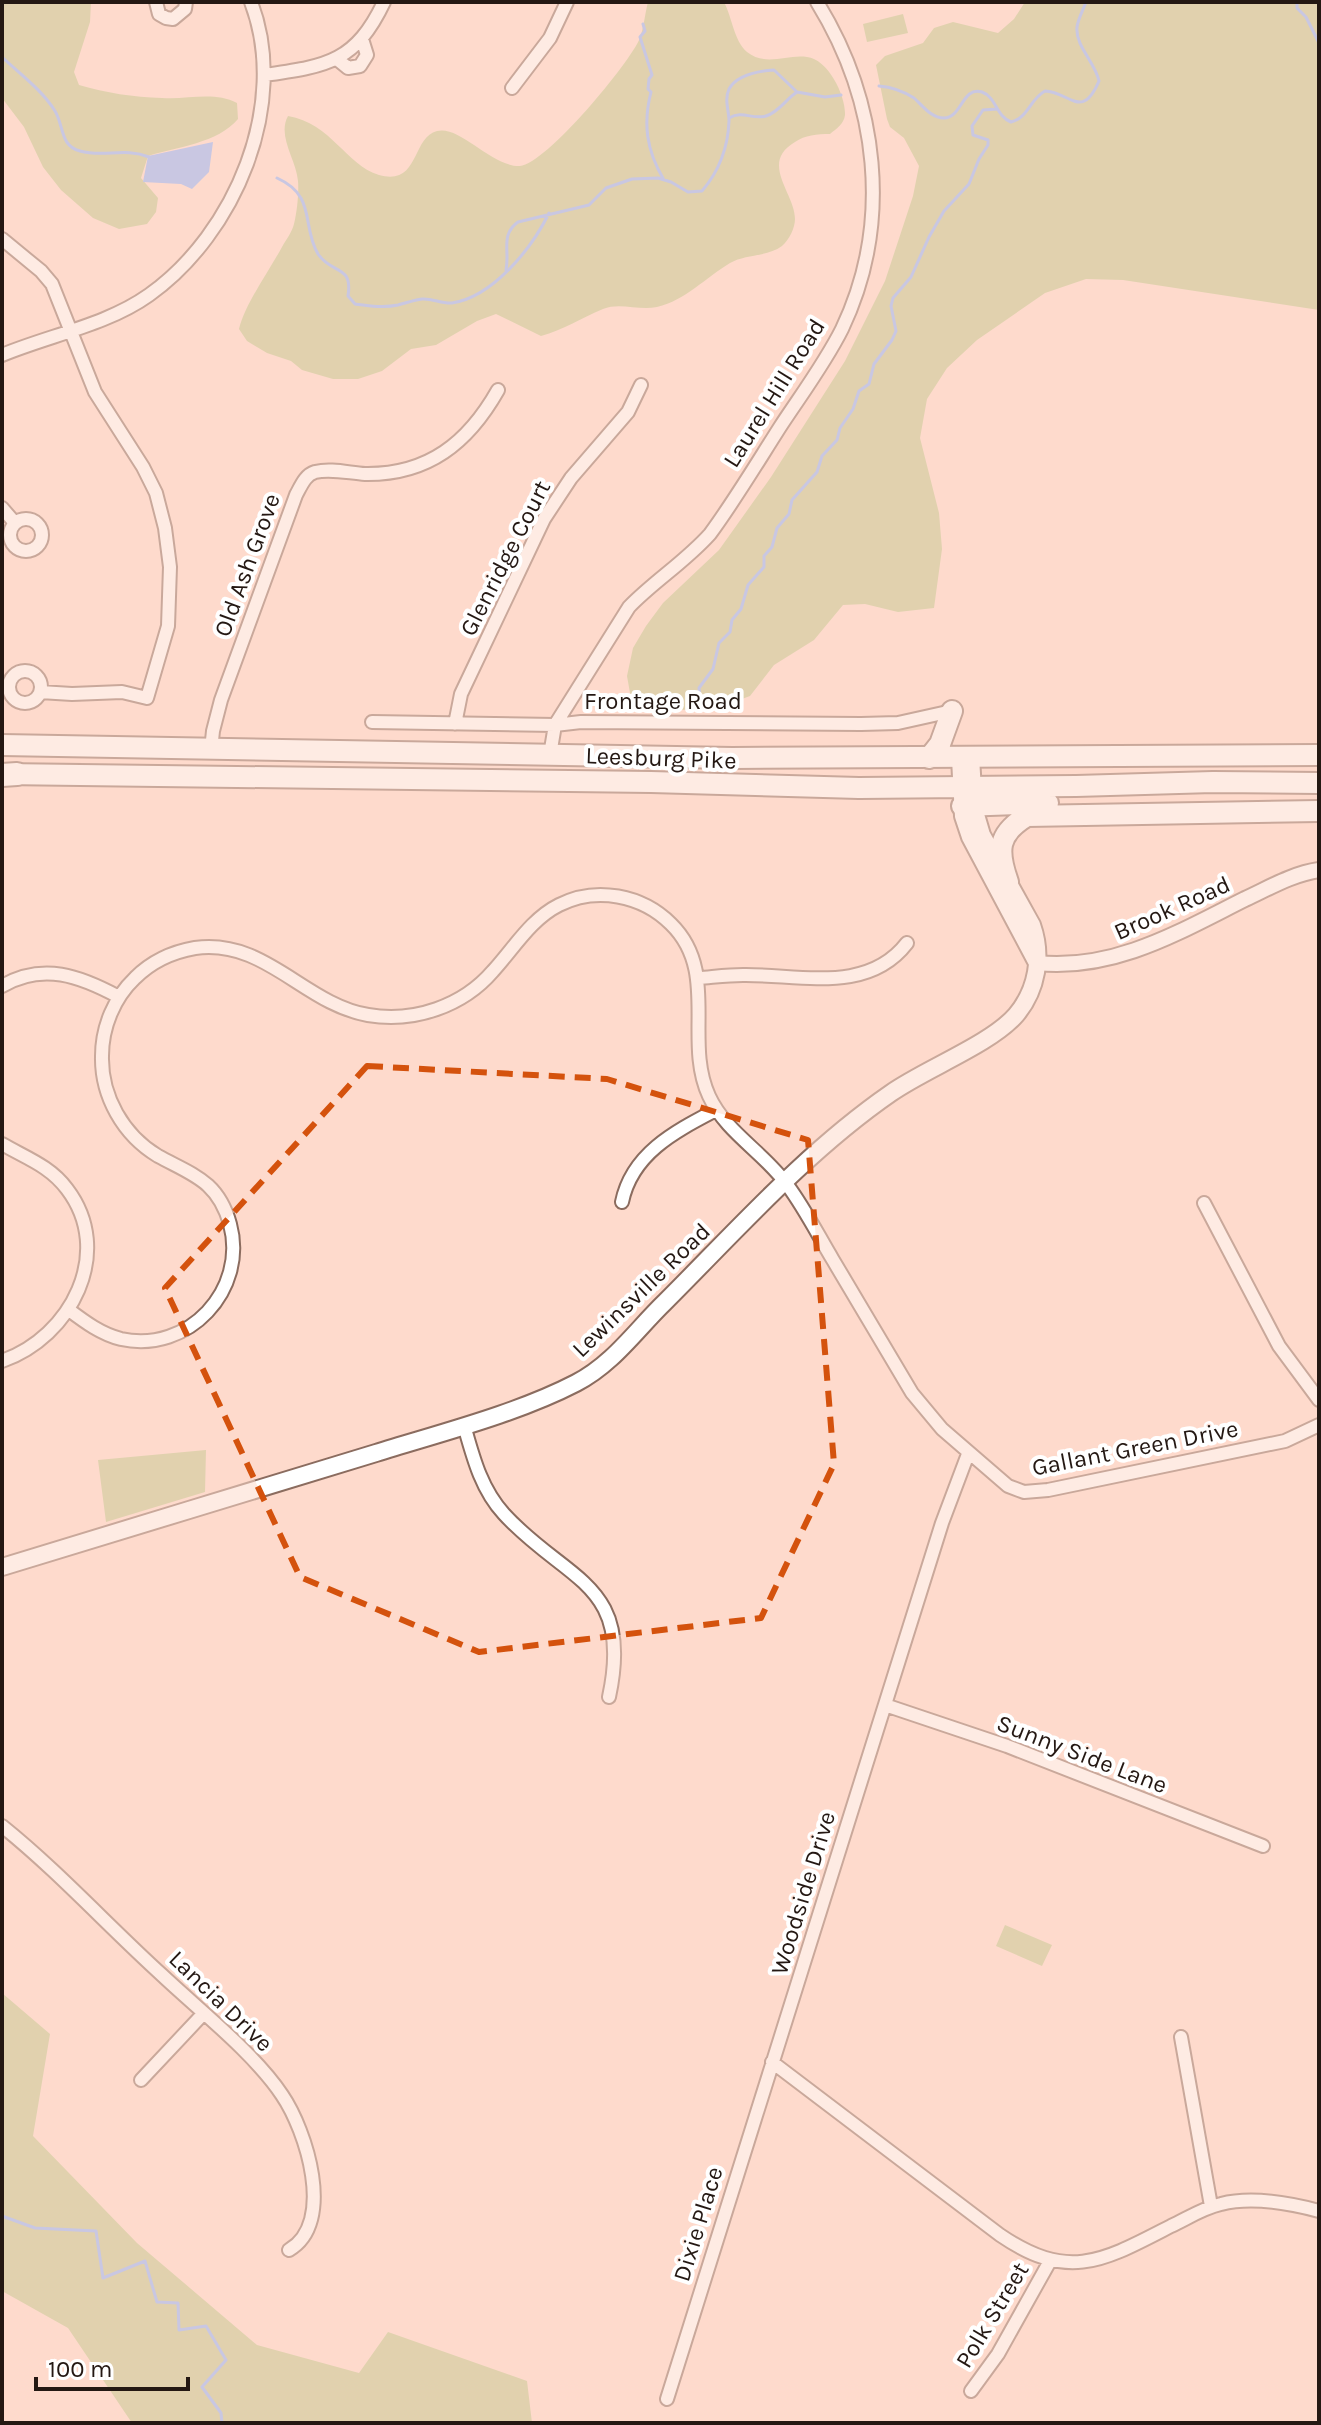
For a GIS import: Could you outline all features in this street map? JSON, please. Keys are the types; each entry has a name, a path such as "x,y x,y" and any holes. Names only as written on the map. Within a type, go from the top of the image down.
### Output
{"highway":[{"path":"929,758 940,744 952,711"},
{"name":"Leesburg Pike","path":"2,745 929,758 1319,755"},
{"name":"Leesburg Pike","path":"7,774 651,782 968,796 1213,782 1319,783"},
{"path":"968,796 1307,800 1319,797"},
{"path":"1008,882 1001,863 1004,838 1013,825 1027,816 1319,811"}],"main road":[{"name":"Lewinsville Road","path":"2,1567 464,1425 543,1398 594,1373 610,1360 815,1155 889,1094 1007,1024 1028,997 1039,948 1035,934 982,835 968,796 966,758"},
{"name":"Lewinsville Road","path":"968,796 963,816 980,857 1037,963"}],"street":[{"path":"156,2 159,14 173,19 185,9 186,2"},
{"path":"2,355 72,330 148,296 204,243 224,214 248,161 265,75 262,44 251,2"},
{"path":"265,75 316,67 337,59 362,39 384,2"},
{"path":"512,88 550,38 567,2"},
{"name":"Laurel Hill Road","path":"550,755 555,725 629,607 644,591 698,548 715,527 828,355 853,304 872,227 874,176 871,145 860,93 844,49 817,2"},
{"path":"337,59 348,68 360,66 367,55 362,39"},
{"path":"2,239 52,284 95,392 127,440 156,493 170,567 168,626 147,698 122,692 40,692"},
{"name":"Glenridge Court","path":"455,724 461,694 544,519 571,478 628,412 641,385"},
{"name":"Old Ash Grove","path":"211,750 221,700 296,495 305,479 320,471 380,473 429,461 469,434 498,390"},
{"path":"2,508 15,523"},
{"name":"Frontage Road","path":"372,722 555,725 581,722 898,723 952,711"},
{"name":"Brook Road","path":"1037,963 1089,963 1130,953 1282,881 1319,870"},
{"path":"69,1310 93,1327 121,1339 137,1341 168,1337 195,1324 207,1313 225,1288 230,1273 233,1240 219,1199 198,1176 162,1158 135,1138 108,1096 103,1079 102,1046 107,1022 119,997 143,970 189,949 224,947 256,956 319,996 353,1012 390,1017 425,1013 473,990 546,912 570,900 599,895 633,900 660,914 682,936 695,963 699,978 699,1059 707,1091 716,1110 786,1183 912,1393 968,1454"},
{"path":"699,978 743,975 801,979 843,977 879,968 907,943"},
{"path":"2,986 20,977 50,972 81,978 119,997"},
{"path":"622,1202 630,1178 646,1154 716,1110"},
{"path":"2,1144 34,1160 58,1178 77,1204 87,1236 87,1266 69,1310 39,1342 2,1361"},
{"path":"1204,1203 1279,1346 1319,1400"},
{"path":"464,1425 476,1466 492,1499 519,1528 580,1578 601,1602 615,1645 616,1661 609,1697"},
{"name":"Gallant Green Drive","path":"968,1454 1016,1490 1037,1492 1285,1441 1319,1425"},
{"name":"Woodside Drive","path":"772,2062 942,1523 968,1454"},
{"name":"Sunny Side Lane","path":"885,1705 1007,1746 1263,1846"},
{"name":"Lancia Drive","path":"2,1826 203,2014 281,2092 300,2129 312,2170 312,2208 304,2236 298,2245 289,2250"},
{"path":"141,2080 203,2014"},
{"path":"1181,2037 1211,2206"},
{"path":"772,2062 1000,2235 1031,2254 1050,2261 1084,2261 1110,2256 1211,2206 1226,2203 1261,2202 1319,2211"},
{"name":"Dixie Place","path":"667,2399 772,2062"},
{"name":"Polk Street","path":"971,2391 998,2354 1050,2261"}],"highlighted area":[{"path":"367,1066 607,1079 808,1140 834,1464 761,1618 479,1652 300,1577 165,1288"}],"green space":[{"path":"2,2 91,2 90,22 74,72 79,85 130,96 219,97 237,103 238,119 220,134 148,156 141,178 158,198 156,212 147,224 119,229 93,218 61,190 43,167 24,127 2,98"},
{"path":"648,2 724,2 736,35 747,52 762,59 815,59 829,71 839,89 845,107 841,124 830,134 811,135 799,140 785,150 780,159 779,169 795,219 791,234 782,246 730,263 667,304 643,308 609,307 541,336 496,314 477,321 436,345 411,349 382,371 358,379 333,379 302,370 291,361 267,353 247,341 239,329 242,319 295,219 298,181 286,140 288,116 316,127 357,163 379,175 392,177 402,174 409,168 423,142 437,131 456,134 498,160 520,166 532,161 567,131 621,68 640,38"},
{"path":"1025,2 1319,2 1319,310 1123,280 1086,279 1045,293 977,340 947,368 927,399 920,438 939,513 942,549 934,608 898,612 865,604 843,605 814,640 774,665 750,696 723,706 650,713 638,709 630,693 627,676 633,648 663,603 719,550 771,477 845,361 885,281 913,196 919,166 904,138 890,127 876,65 885,56 923,43 934,28 953,22 998,33 1014,19"},
{"path":"903,14 908,33 867,42 863,24"},
{"path":"206,1450 205,1492 106,1522 98,1460"},
{"path":"1005,1925 1052,1945 1042,1966 996,1946"},
{"path":"2,1993 50,2034 33,2136 137,2243 257,2345 359,2373 388,2332 527,2381 532,2423 132,2423 68,2328 2,2291"}],"water":[{"path":"213,142 209,172 192,189 181,184 143,182 148,156"}],"waterway":[{"path":"879,86 906,93 931,114 944,118 955,113 975,91 987,94 1011,122 1021,117 1045,91 1075,101 1087,100 1099,81 1077,34 1078,21 1086,2"},
{"path":"1297,2 1297,8 1306,17 1319,43"},
{"path":"643,24 645,31 640,37 652,75 648,89 651,92 647,115 648,136 653,158 664,180"},
{"path":"2,57 50,103 69,145 89,153 131,153 149,157"},
{"path":"506,270 507,238 518,222 589,205 606,188 632,179 658,178 688,192 702,191 714,175 725,149 729,89 743,77 774,70 797,92 825,97 841,95"},
{"path":"729,118 739,115 766,116 797,92"},
{"path":"700,697 699,688 713,669 719,643 730,632 732,620 741,609 748,585 764,567 764,556 772,547 777,528 789,514 792,500 817,472 822,456 837,440 859,391 869,384 874,364 892,340 896,331 891,306 893,298 911,277 944,211 969,184 988,145 988,140 973,135 972,126 983,110 997,109"},
{"path":"277,178 298,193 318,254 344,274 349,286 348,296 355,304 361,305 398,305 419,299 452,303 467,299 510,269 549,213"},
{"path":"2,2216 35,2228 96,2231 103,2278 145,2261 157,2302 178,2303 179,2330 206,2326 226,2360 202,2387 221,2413 222,2423"}]}
